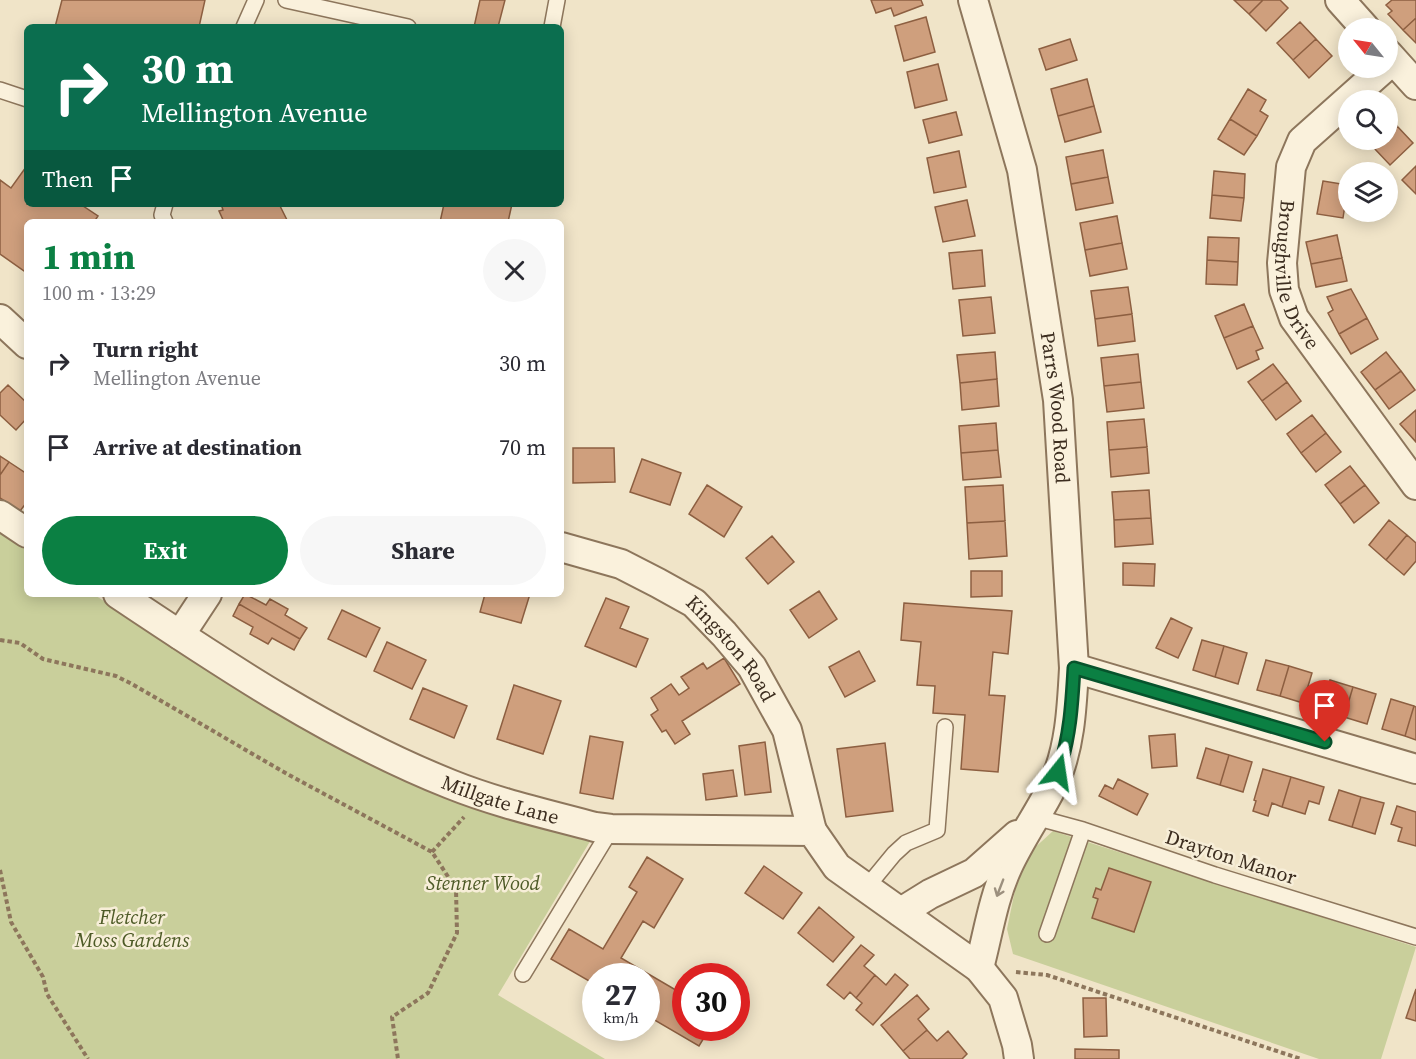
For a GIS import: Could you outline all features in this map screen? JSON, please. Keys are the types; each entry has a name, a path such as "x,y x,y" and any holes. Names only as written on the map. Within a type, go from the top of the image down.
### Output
{"street":[{"name":"Parrs Wood Road","path":"973,0 1022,170 1058,400 1074,668 1072,708 1063,760 1053,785 1008,866 995,899 979,968"},
{"path":"1340,0 1356,18"},
{"path":"1398,70 1416,85"},
{"name":"Broughville Drive","path":"1371,78 1302,141 1291,167 1282,263 1284,290 1294,318 1416,485"},
{"path":"0,319 24,341"},
{"path":"0,515 24,531"},
{"name":"Kingston Road","path":"564,548 621,564 658,583 694,603 724,634 752,668 787,730 812,831"},
{"name":"Millgate Lane","path":"123,597 265,689 331,727 385,755 450,784 484,796 595,827 611,829 812,831"},
{"path":"180,635 205,597"},
{"path":"1074,668 1416,769"},
{"name":"Parrs Wood Road","path":"901,912 930,894 974,873 1035,817"},
{"path":"812,831 837,867 979,968 1003,998 1019,1059"}],"lane":[{"path":"244,24 256,0"},
{"path":"286,0 394,24"},
{"path":"552,24 556,0"},
{"path":"0,90 24,98"},
{"path":"866,888 906,843 937,830 945,727"},
{"name":"Drayton Manor","path":"1035,817 1083,830 1215,875 1415,937"},
{"path":"523,974 611,829"},
{"path":"1047,934 1083,830"}],"path":[{"path":"0,640 20,644 43,659 116,676 289,775 432,852 456,889 457,933 428,993 392,1017 398,1059"},
{"path":"432,852 484,796"},
{"path":"0,870 10,922 43,977 47,994 88,1059"},
{"path":"979,968 1047,975 1301,1059"}],"green space":[{"name":"Fletcher Moss Gardens","path":"0,531 24,548 24,597 98,597 259,700 592,838 498,995 605,1059 0,1059"},
{"path":"1053,831 1416,947 1381,1059 1319,1059 1013,954 1007,929 1015,890 1030,852"}],"building":[{"path":"62,0 205,0 200,24 56,24"},
{"path":"480,0 505,0 499,24 475,24"},
{"path":"871,0 921,0 923,5 894,16 891,8 876,13"},
{"path":"1234,0 1263,0 1249,14"},
{"path":"1263,0 1280,0 1288,8 1266,31 1249,14"},
{"path":"1392,0 1416,0 1416,18 1403,30 1398,25 1398,18 1392,18 1388,14 1392,11 1386,5"},
{"path":"926,17 935,52 904,61 895,26"},
{"path":"1416,18 1416,43 1403,30"},
{"path":"1300,22 1316,39 1293,60 1277,43"},
{"path":"1070,39 1077,60 1046,70 1039,49"},
{"path":"1316,39 1332,56 1309,78 1293,60"},
{"path":"938,64 947,100 915,108 907,72"},
{"path":"1087,79 1094,106 1058,116 1051,89"},
{"path":"1248,89 1266,100 1260,111 1268,116 1257,136 1230,119"},
{"path":"1094,106 1101,132 1065,142 1058,116"},
{"path":"956,112 962,135 929,143 923,120"},
{"path":"1230,119 1257,136 1244,155 1218,139"},
{"path":"1398,127 1413,143 1393,162 1387,162 1376,150 1398,150"},
{"path":"1103,150 1108,177 1071,184 1066,157"},
{"path":"959,151 966,187 934,193 927,158"},
{"path":"1416,166 1416,194 1402,180"},
{"path":"24,170 24,207 84,207 98,216 96,219 24,219 24,271 0,254 0,180 11,188"},
{"path":"1214,171 1245,174 1244,198 1212,195"},
{"path":"1108,177 1113,203 1076,210 1071,184"},
{"path":"1323,181 1338,183 1338,217 1317,214"},
{"path":"1212,195 1244,198 1241,221 1210,218"},
{"path":"967,200 975,236 943,242 935,207"},
{"path":"222,207 280,207 286,219 223,219 219,211 223,210"},
{"path":"443,207 511,207 509,219 441,219"},
{"path":"1117,216 1122,243 1085,250 1080,223"},
{"path":"1337,235 1342,258 1311,264 1306,242"},
{"path":"1208,237 1239,238 1238,262 1207,260"},
{"path":"1122,243 1127,269 1090,276 1085,250"},
{"path":"982,250 985,286 953,289 949,253"},
{"path":"1342,258 1347,281 1316,287 1311,264"},
{"path":"1207,260 1238,262 1237,285 1206,284"},
{"path":"1128,287 1132,314 1095,319 1091,291"},
{"path":"1351,289 1367,318 1339,334 1328,313 1333,310 1327,297"},
{"path":"991,297 995,333 963,336 959,300"},
{"path":"1244,304 1253,326 1224,338 1215,316"},
{"path":"1132,314 1135,341 1098,346 1095,319"},
{"path":"1367,318 1378,339 1351,354 1339,334"},
{"path":"1253,326 1263,348 1256,351 1259,359 1237,369 1224,338"},
{"path":"995,352 997,379 960,383 957,355"},
{"path":"1386,352 1401,371 1375,390 1361,372"},
{"path":"1138,354 1141,382 1104,386 1101,358"},
{"path":"1273,364 1287,382 1262,401 1248,382"},
{"path":"1401,371 1415,390 1389,409 1375,390"},
{"path":"997,379 999,406 962,410 960,383"},
{"path":"1141,382 1144,408 1107,412 1104,386"},
{"path":"1287,382 1301,401 1276,420 1262,401"},
{"path":"8,385 24,400 24,421 16,430 0,415 0,393"},
{"path":"1416,410 1416,442 1400,424"},
{"path":"1312,415 1326,433 1301,453 1287,434"},
{"path":"1144,419 1147,447 1109,450 1107,422"},
{"path":"996,423 998,450 961,453 959,426"},
{"path":"1326,433 1341,452 1316,472 1301,453"},
{"path":"1147,447 1149,473 1111,477 1109,450"},
{"path":"573,448 614,448 615,482 573,483"},
{"path":"998,450 1001,477 963,480 961,453"},
{"path":"0,456 9,462 0,475"},
{"path":"642,459 681,473 670,505 630,492"},
{"path":"9,462 24,472 24,506 20,511 0,498 0,475"},
{"path":"1350,466 1365,485 1340,504 1325,485"},
{"path":"707,485 742,507 724,537 689,514"},
{"path":"1003,485 1005,521 967,523 965,487"},
{"path":"1365,485 1379,503 1354,523 1340,504"},
{"path":"1149,490 1151,518 1114,520 1112,492"},
{"path":"1151,518 1153,544 1115,547 1114,520"},
{"path":"1389,520 1407,535 1386,560 1369,545"},
{"path":"1005,521 1007,556 969,559 967,523"},
{"path":"1407,535 1416,543 1416,561 1404,575 1386,560"},
{"path":"772,536 794,562 768,584 746,558"},
{"path":"1123,563 1155,564 1154,586 1123,585"},
{"path":"971,571 1002,571 1002,596 971,597"},
{"path":"819,591 837,619 809,638 790,610"},
{"path":"243,597 251,597 266,605 270,599 288,609 285,615 307,628 300,639 239,604"},
{"path":"484,597 529,597 521,623 480,612"},
{"path":"606,598 629,607 620,628 648,639 636,667 585,646"},
{"path":"904,603 1012,611 1008,654 993,652 989,695 1005,696 998,772 961,769 965,715 933,713 935,686 917,685 921,642 901,640"},
{"path":"239,604 300,639 294,650 272,638 268,644 250,634 253,627 233,616"},
{"path":"342,610 380,628 366,657 328,639"},
{"path":"1171,618 1192,628 1178,658 1156,648"},
{"path":"1202,640 1224,646 1215,677 1193,670"},
{"path":"387,642 426,660 412,689 374,671"},
{"path":"1224,646 1247,653 1238,684 1215,677"},
{"path":"859,651 875,681 845,697 829,667"},
{"path":"724,658 740,684 682,721 690,734 675,744 666,730 662,732 651,715 658,710 651,698 671,684 679,695 689,688 681,677 703,663 707,669"},
{"path":"1266,660 1289,666 1280,696 1257,690"},
{"path":"1289,666 1312,673 1303,703 1280,696"},
{"path":"1330,680 1353,687 1344,717 1321,711"},
{"path":"514,685 561,701 543,754 497,739"},
{"path":"1353,687 1376,694 1367,724 1344,717"},
{"path":"423,688 467,706 454,738 410,719"},
{"path":"1391,699 1414,706 1405,736 1382,729"},
{"path":"1414,706 1416,707 1416,740 1405,736"},
{"path":"1175,734 1177,766 1152,768 1149,736"},
{"path":"590,736 623,742 613,799 580,793"},
{"path":"765,742 771,792 745,795 739,746"},
{"path":"885,743 893,811 846,817 837,749"},
{"path":"1206,748 1229,755 1220,785 1197,778"},
{"path":"1229,755 1252,762 1243,792 1220,785"},
{"path":"1263,769 1291,777 1282,807 1272,803 1268,816 1253,811"},
{"path":"733,770 737,796 706,800 703,774"},
{"path":"1291,777 1324,787 1319,804 1309,801 1305,814 1282,807"},
{"path":"1118,779 1148,794 1137,815 1099,796 1105,785 1113,789"},
{"path":"1339,790 1361,797 1352,827 1329,820"},
{"path":"1361,797 1384,803 1375,834 1352,827"},
{"path":"1397,806 1416,812 1416,846 1398,841 1402,828 1391,824"},
{"path":"647,857 683,879 654,928 643,921 621,958 630,963 582,963 582,977 551,959 569,929 603,949 637,892 629,887"},
{"path":"764,866 802,893 783,919 745,893"},
{"path":"1109,868 1151,882 1134,932 1092,918 1098,899 1093,897 1096,888 1101,890"},
{"path":"819,907 854,937 833,962 798,933"},
{"path":"861,945 874,955 864,966 875,975 856,998 850,992 844,999 827,985"},
{"path":"895,974 908,985 873,1025 856,1010 862,1003 856,998 875,975 886,985"},
{"path":"660,981 672,988 672,1030 660,1023"},
{"path":"1416,989 1416,1021 1406,1018"},
{"path":"917,995 929,1009 918,1019 927,1030 903,1051 881,1025"},
{"path":"1083,998 1106,998 1107,1036 1084,1037"},
{"path":"927,1030 937,1041 948,1031 967,1054 962,1059 910,1059 903,1051"},
{"path":"690,1041 702,1041 699,1046"},
{"path":"1075,1049 1119,1050 1119,1059 1075,1059"}],"route":[{"path":"1058,772 1063,760 1072,708 1074,668 1325,742"}],"park label":[{"name":"Stenner Wood","path":"483,883"}]}
